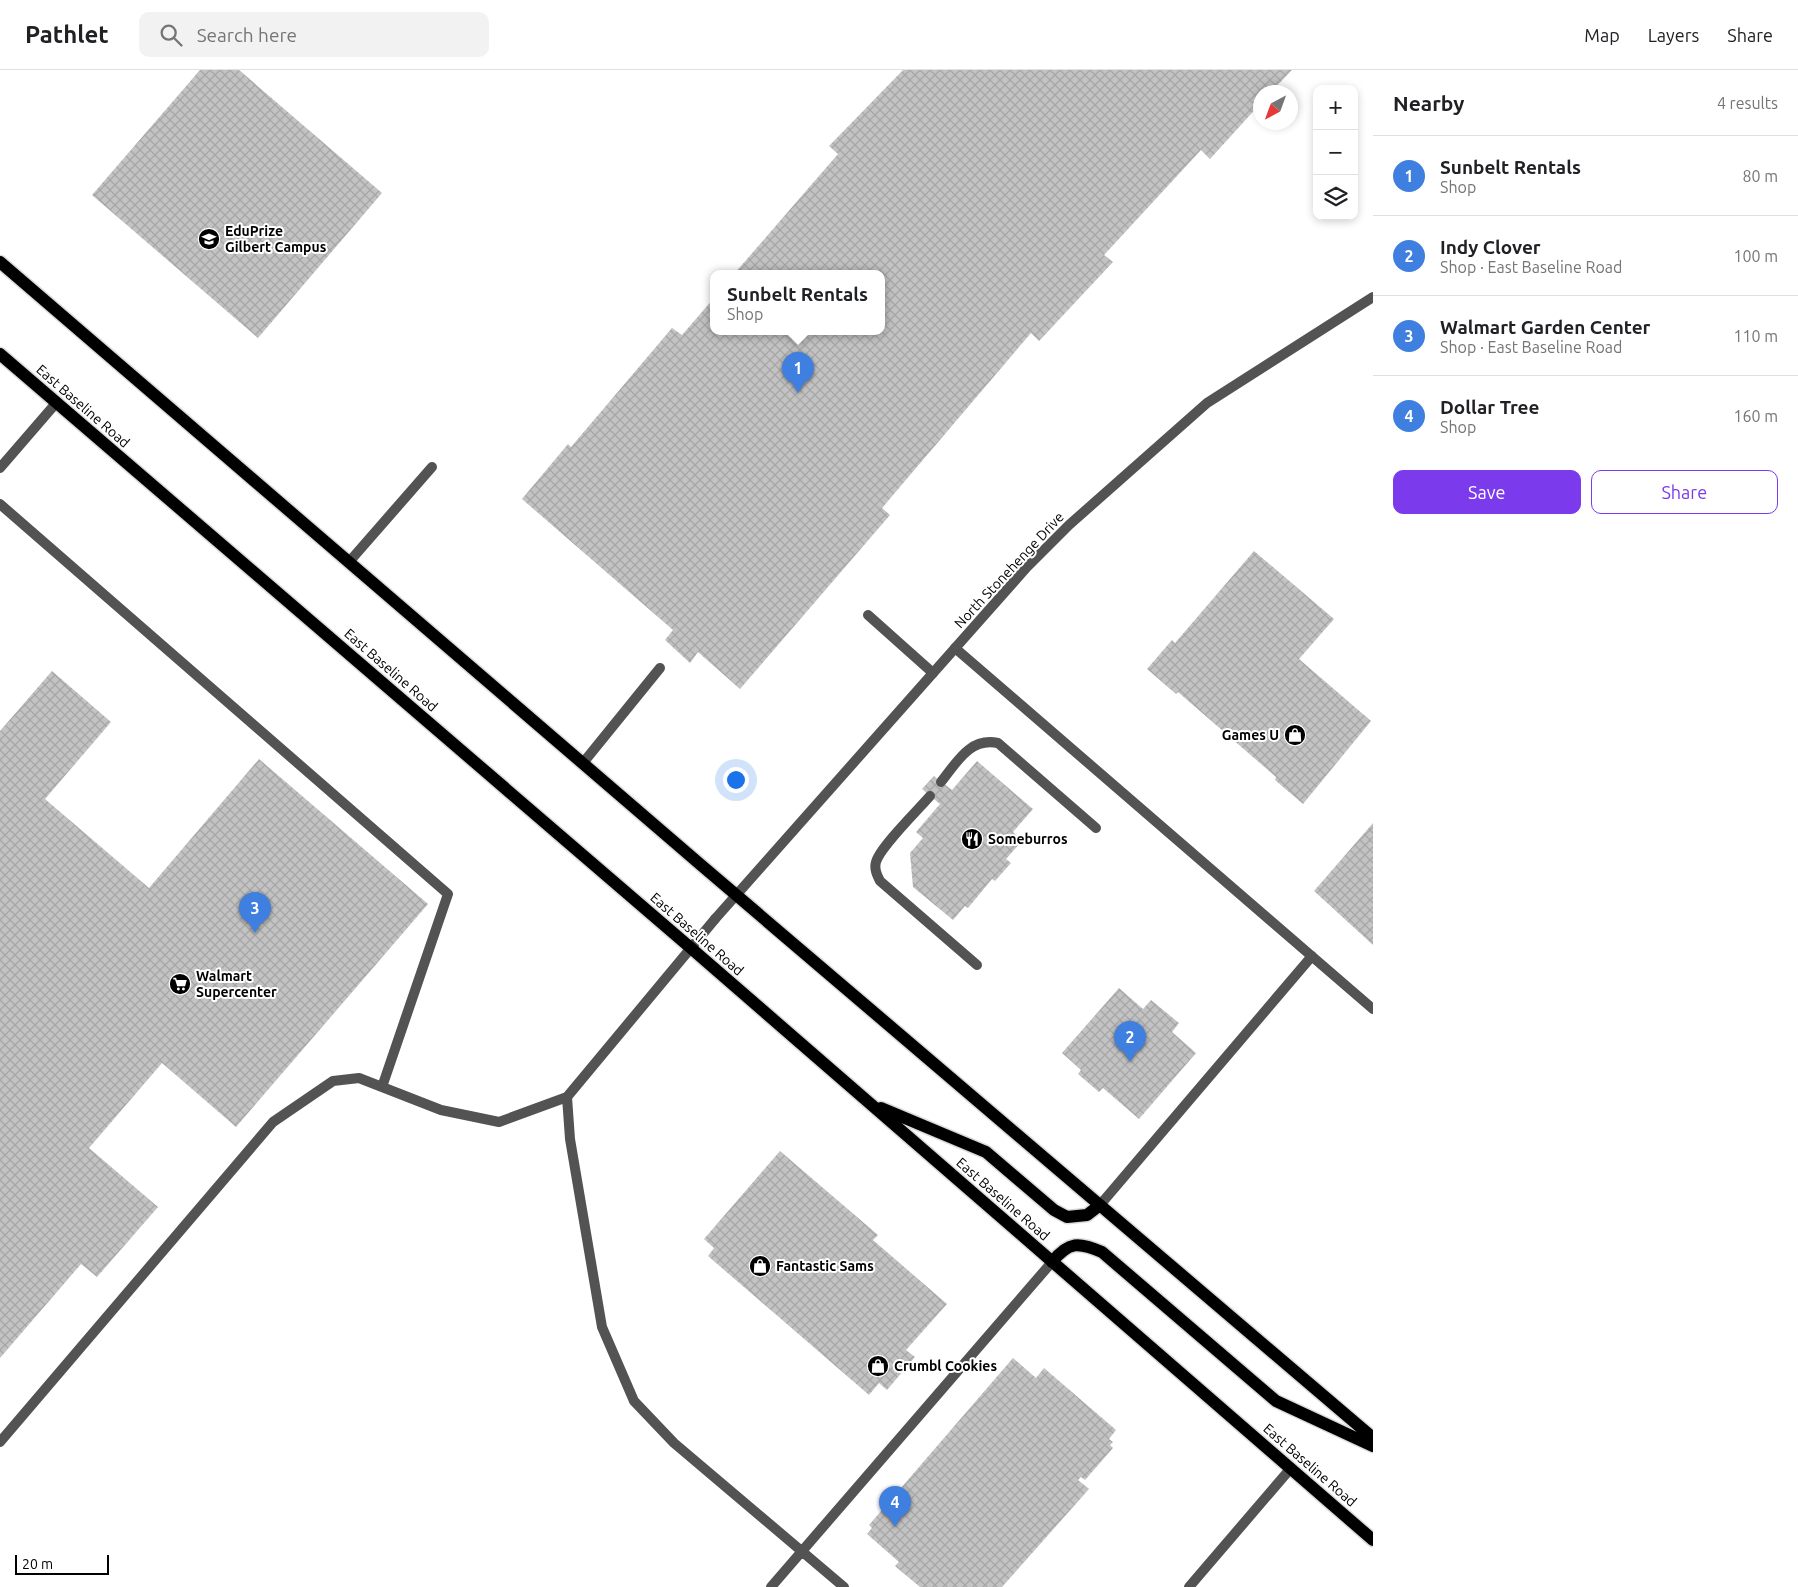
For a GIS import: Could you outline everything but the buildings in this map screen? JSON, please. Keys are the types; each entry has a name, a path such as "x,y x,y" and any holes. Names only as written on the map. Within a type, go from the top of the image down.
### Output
{"main road":[{"path":"0,262 735,894 1373,1438"},
{"name":"East Baseline Road","path":"0,354 692,948 1373,1540"},
{"path":"869,1103 986,1152 1054,1210 1067,1217 1087,1215 1100,1205"},
{"path":"1052,1262 1062,1250 1073,1245 1086,1245 1102,1252 1276,1401 1373,1446"}],"street":[{"name":"North Stonehenge Drive","path":"567,1097 735,894 1027,567 1069,525 1207,403 1373,297"},
{"path":"0,468 56,402"},
{"path":"348,562 432,467"},
{"path":"0,504 448,894 382,1087"},
{"path":"868,615 933,673"},
{"path":"956,648 1373,1009"},
{"path":"583,763 660,668"},
{"path":"941,782 971,746 989,741 998,743 1096,828"},
{"path":"930,796 880,854 875,867 876,875 880,881 977,965"},
{"path":"1100,1205 1312,956"},
{"path":"0,1442 273,1122 333,1081 359,1078 441,1110 499,1122 567,1097 570,1138 602,1327 634,1401 674,1443 844,1587"},
{"path":"771,1587 1052,1262"},
{"path":"1189,1587 1290,1468"}],"place":[{"name":"EduPrize Gilbert Campus","path":"209,239"},
{"name":"Sunbelt Rentals","path":"798,393"},
{"name":"Games U","path":"1295,735"},
{"name":"Someburros","path":"972,839"},
{"name":"Walmart Garden Center","path":"255,933"},
{"name":"Walmart Supercenter","path":"180,984"},
{"name":"Indy Clover","path":"1130,1062"},
{"name":"Fantastic Sams","path":"760,1266"},
{"name":"Crumbl Cookies","path":"878,1366"},
{"name":"Dollar Tree","path":"895,1527"}]}
